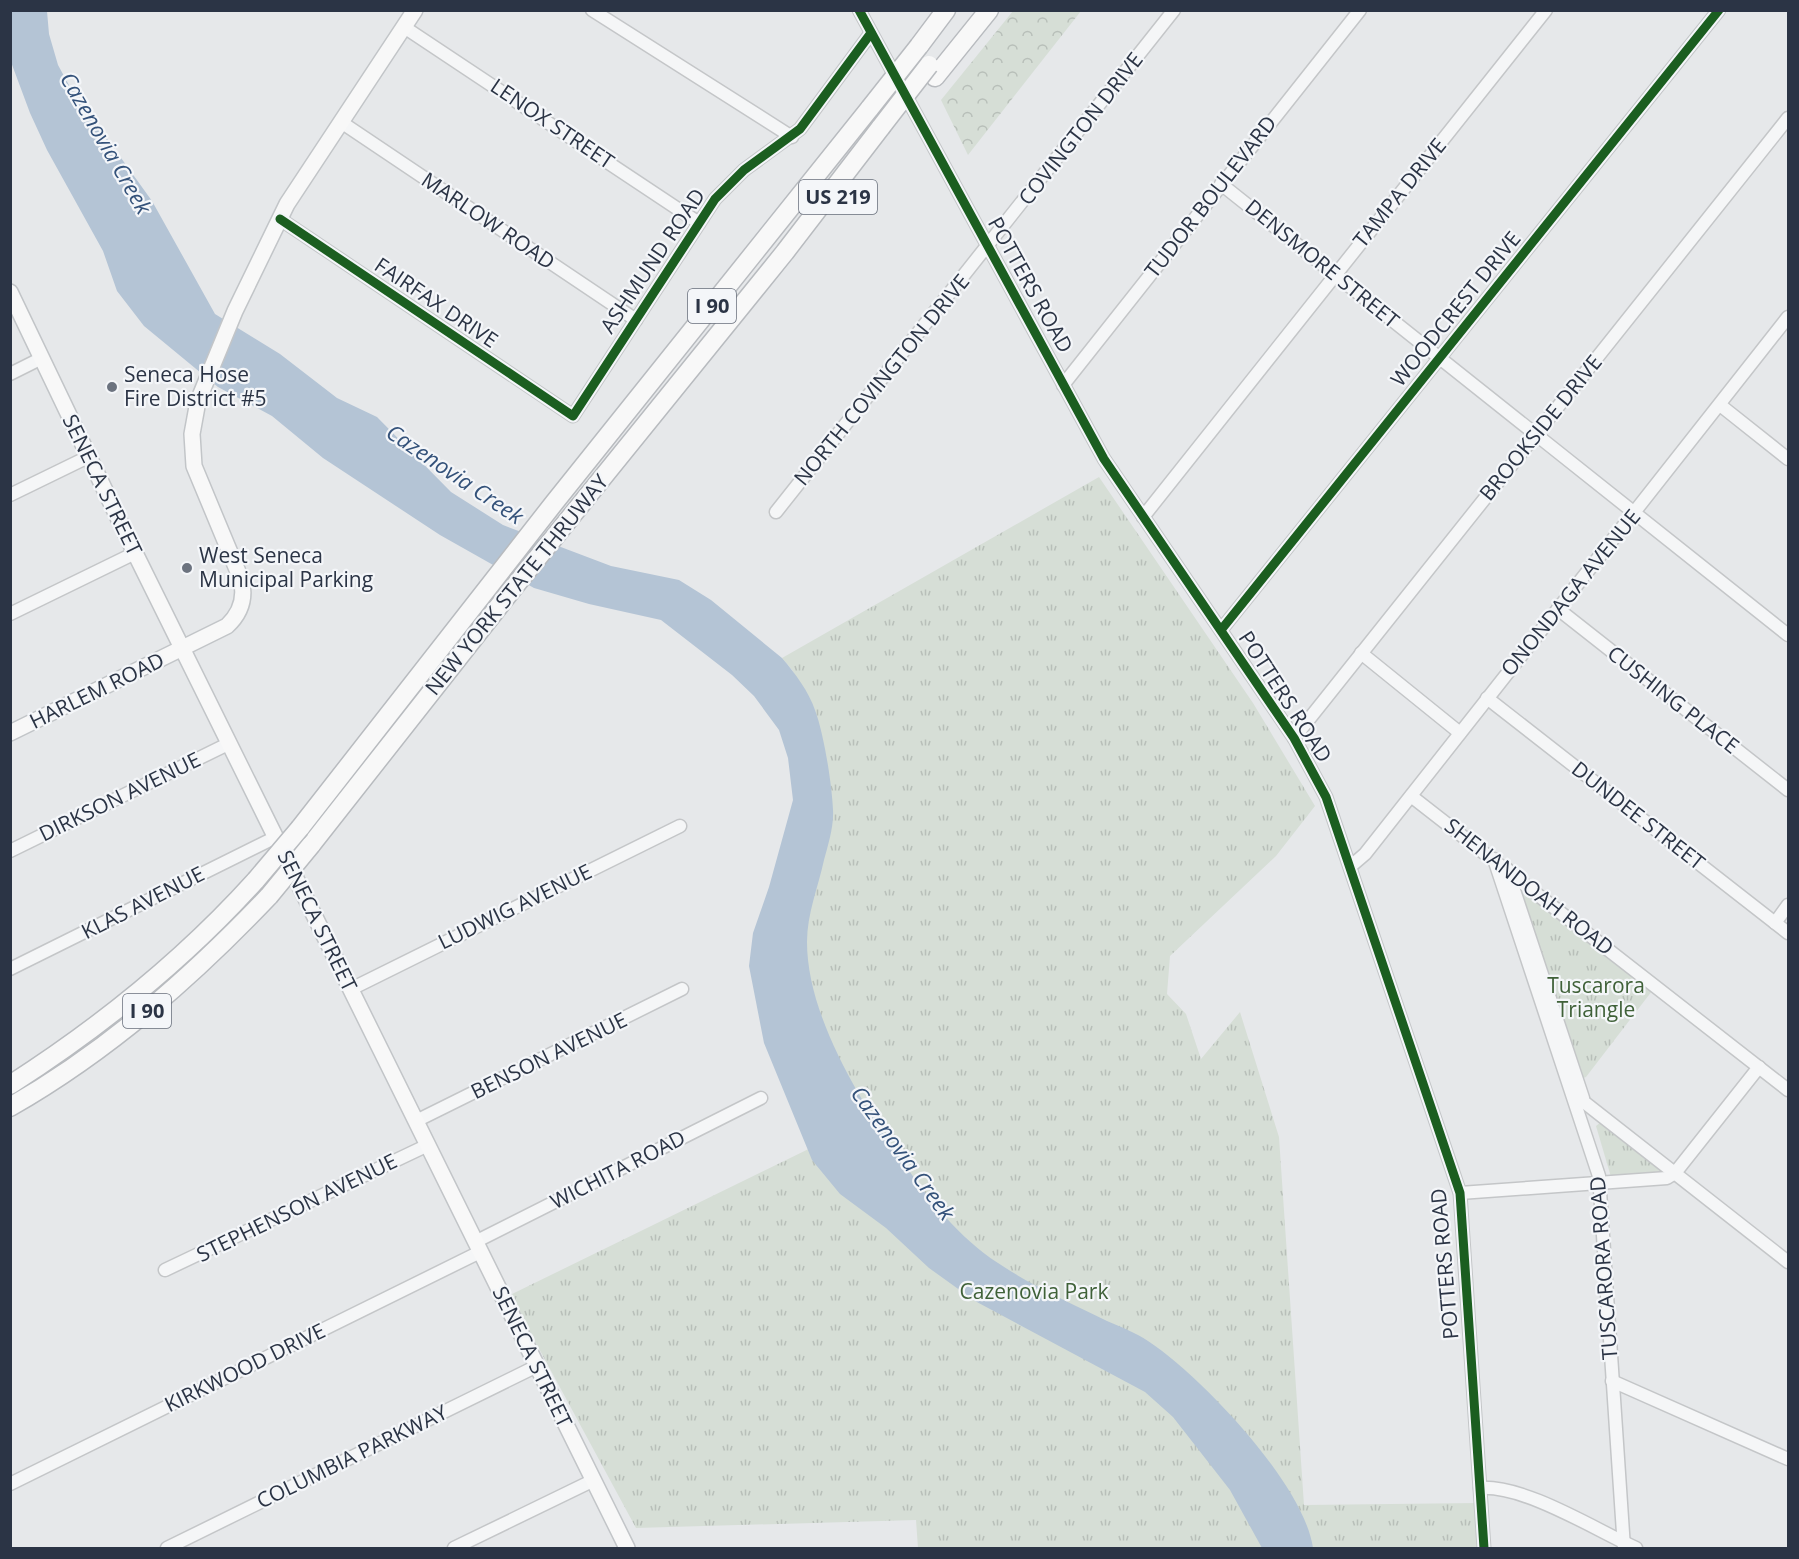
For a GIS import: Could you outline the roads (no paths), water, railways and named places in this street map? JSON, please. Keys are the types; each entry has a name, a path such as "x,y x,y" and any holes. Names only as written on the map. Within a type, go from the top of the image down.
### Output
{"highway":[{"name":"NEW YORK STATE THRUWAY","path":"10,1086 129,1003 211,930 256,880 300,828 495,582 554,503 946,10"},
{"path":"932,71 973,10"},
{"name":"US 219","path":"785,252 813,228 932,71 989,10"},
{"name":"NEW YORK STATE THRUWAY","path":"10,1107 108,1043 221,947 269,896 312,845 510,592 785,252"}],"main road":[{"name":"HARLEM ROAD","path":"10,733 227,626 239,612 244,595 241,579 194,466 193,419 235,311 280,219 415,10"},
{"name":"SENECA STREET","path":"10,292 135,553 627,1548"}],"street":[{"path":"592,10 792,137"},
{"name":"POTTERS ROAD","path":"859,10 1104,459 1294,738 1326,797 1460,1193 1484,1548"},
{"name":"COVINGTON DRIVE","path":"988,247 1174,10"},
{"name":"TUDOR BOULEVARD","path":"1064,385 1360,10"},
{"name":"TAMPA DRIVE","path":"1143,517 1545,10"},
{"name":"WOODCREST DRIVE","path":"1221,630 1719,10"},
{"name":"LENOX STREET","path":"404,27 699,223"},
{"name":"ASHMUND ROAD","path":"573,416 699,223 727,185 792,137 806,122 871,33"},
{"name":"BROOKSIDE DRIVE","path":"1294,738 1788,118"},
{"name":"MARLOW ROAD","path":"341,122 636,320"},
{"name":"DENSMORE STREET","path":"1221,184 1788,635"},
{"name":"FAIRFAX DRIVE","path":"280,219 573,416"},
{"name":"NORTH COVINGTON DRIVE","path":"777,512 988,247"},
{"name":"ONONDAGA AVENUE","path":"1351,866 1365,854 1788,317"},
{"path":"10,374 42,358"},
{"path":"1720,405 1788,459"},
{"path":"10,495 88,457"},
{"path":"10,614 135,553"},
{"name":"CUSHING PLACE","path":"1558,609 1788,790"},
{"path":"1361,653 1460,733"},
{"name":"DUNDEE STREET","path":"1487,698 1788,933"},
{"name":"DIRKSON AVENUE","path":"10,851 230,743"},
{"name":"SHENANDOAH ROAD","path":"1411,795 1788,1090"},
{"name":"LUDWIG AVENUE","path":"351,988 680,826"},
{"name":"KLAS AVENUE","path":"10,969 276,837"},
{"name":"TUSCARORA ROAD","path":"1494,859 1603,1182"},
{"name":"TUSCARORA ROAD","path":"1507,869 1604,1166 1603,1182 1616,1382 1629,1547"},
{"path":"1775,923 1788,905"},
{"name":"BENSON AVENUE","path":"416,1121 682,989"},
{"path":"1460,1193 1667,1178 1675,1173 1759,1067"},
{"path":"1572,1092 1788,1262"},
{"name":"WICHITA ROAD","path":"478,1247 761,1098"},
{"name":"STEPHENSON AVENUE","path":"165,1270 428,1145"},
{"name":"KIRKWOOD DRIVE","path":"10,1484 478,1247"},
{"name":"COLUMBIA PARKWAY","path":"167,1548 537,1366"},
{"path":"1616,1382 1788,1459"},
{"path":"454,1548 594,1480"},
{"path":"1480,1488 1496,1487 1521,1494 1629,1547"}],"water":[{"name":"Cazenovia Creek","path":"11,11 47,11 49,34 58,65 70,87 152,201 215,314 280,354 337,398 377,417 451,492 503,525 611,566 679,580 711,600 782,658 801,683 815,710 824,746 832,800 832,829 809,921 807,942 809,970 826,1028 839,1057 870,1112 902,1161 934,1203 970,1242 1038,1287 1143,1338 1195,1379 1247,1434 1271,1464 1306,1522 1313,1548 1262,1548 1230,1490 1173,1417 1145,1392 975,1301 929,1268 886,1228 840,1194 812,1160 764,1043 749,966 753,933 769,887 793,800 788,758 779,730 754,696 732,675 661,620 589,604 534,588 440,535 323,458 272,416 218,387 144,326 117,291 103,251 47,150 30,113 11,62"}],"place":[{"name":"Seneca Hose Fire District #5","path":"112,387"},
{"name":"West Seneca Municipal Parking","path":"187,568"}],"park label":[{"name":"Tuscarora Triangle","path":"1596,998"},
{"name":"Cazenovia Park","path":"1034,1292"}]}
